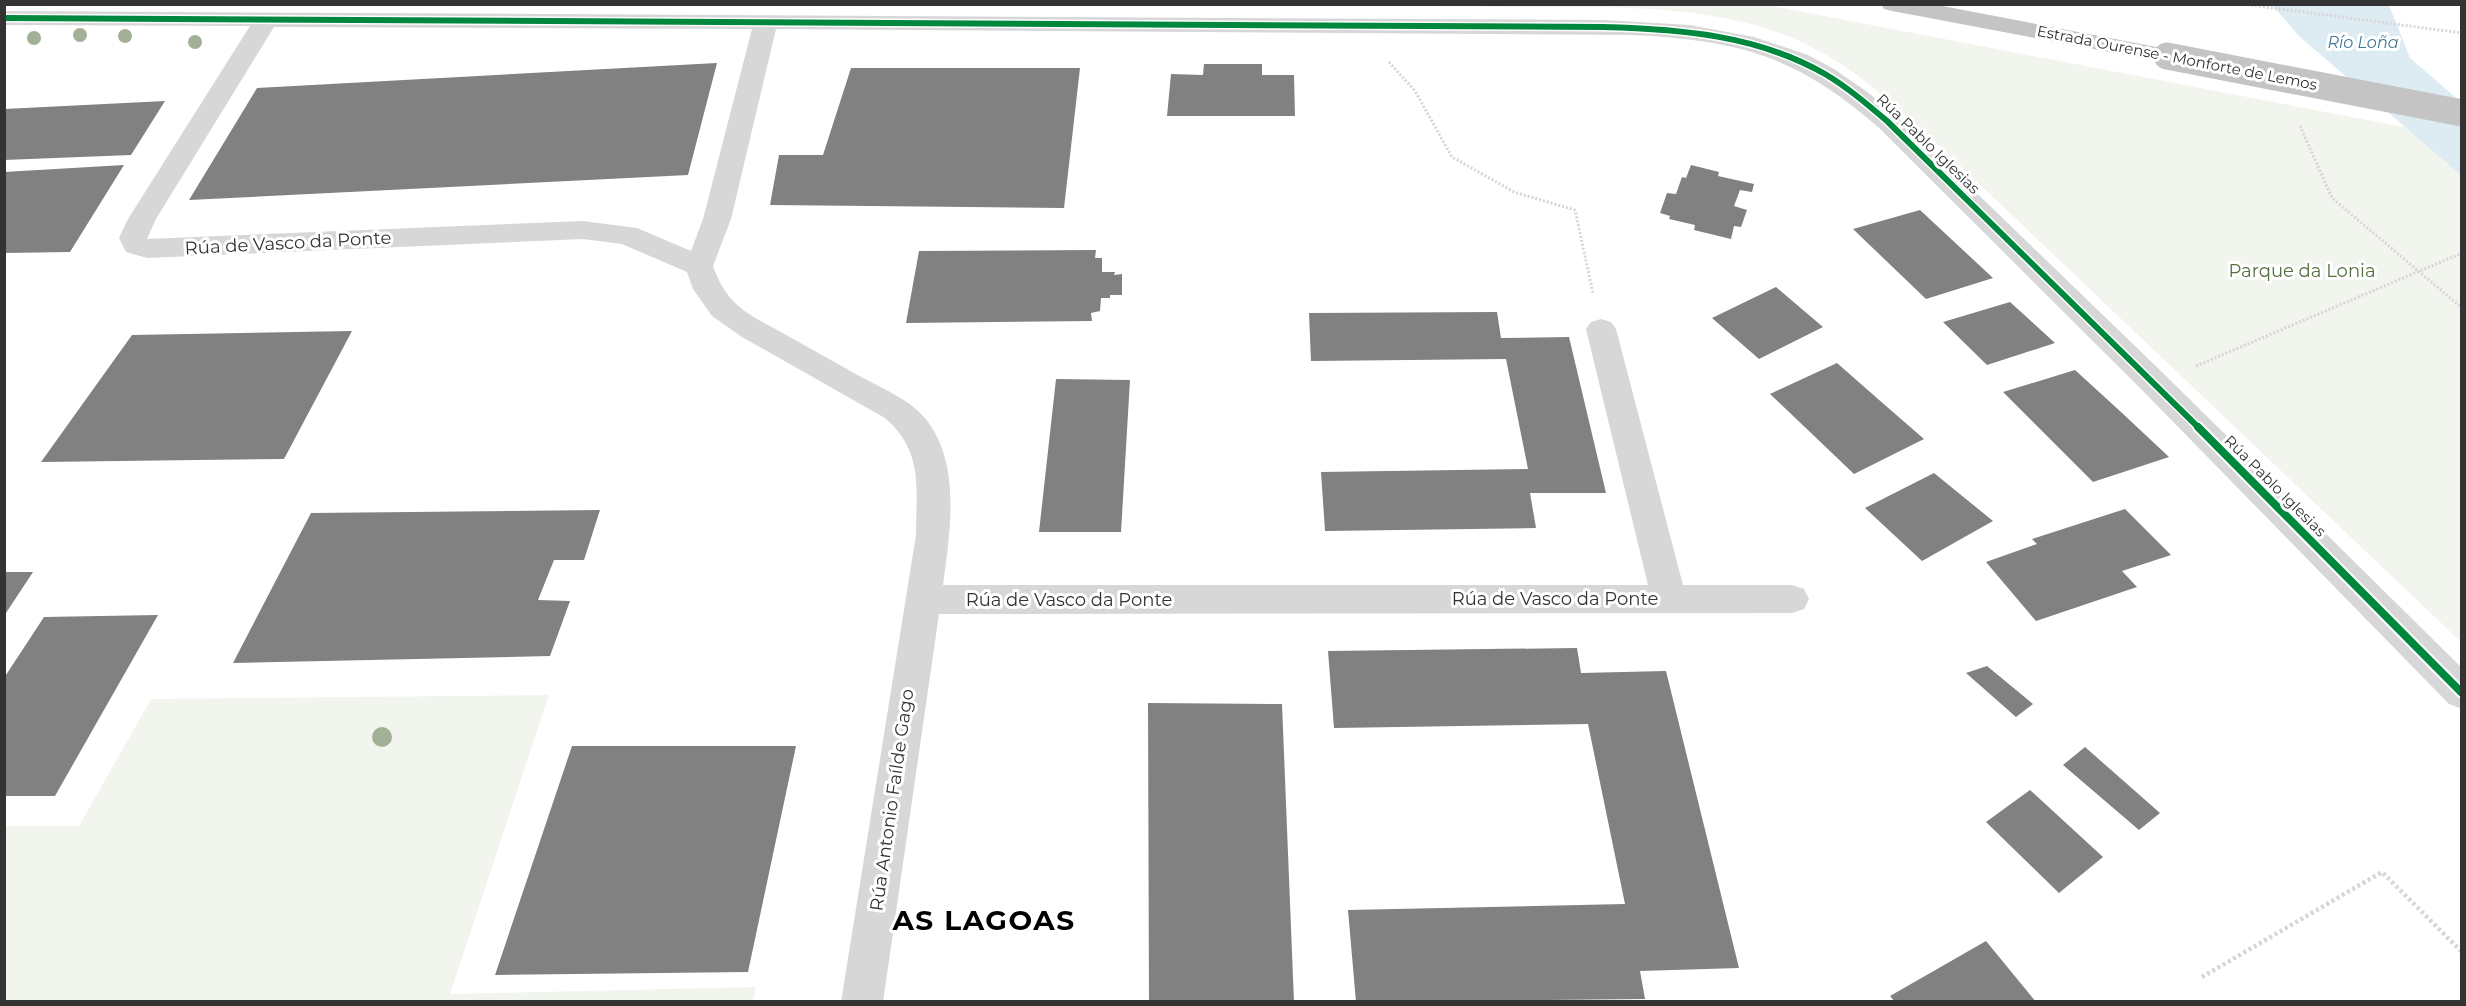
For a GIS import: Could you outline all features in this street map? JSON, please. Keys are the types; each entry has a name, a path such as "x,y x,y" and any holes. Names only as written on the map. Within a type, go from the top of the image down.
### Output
{"highway":[{"name":"Estrada Ourense - Monforte de Lemos","path":"1892,4 2462,113"}],"street":[{"name":"Rúa Pablo Iglesias","path":"4,18 1357,25 1660,29 1741,40 1797,59 1854,93 1887,121 2154,383 2462,693"},
{"name":"Rúa de Vasco da Ponte","path":"267,19 142,219 133,238 135,245 147,249 583,230 627,235 699,266"},
{"path":"766,21 717,219 699,266 707,290 722,309 752,330 877,397 896,410 916,429 927,450 932,477 933,536 922,598"},
{"name":"Rúa de Vasco da Ponte","path":"1601,329 1669,598"},
{"name":"Rúa de Vasco da Ponte","path":"922,598 986,601 1792,598"},
{"name":"Rúa Antonio Faílde Gago","path":"862,1002 922,598"}],"path":[{"path":"2243,4 2462,33"},
{"path":"1357,25 1415,91 1452,157 1514,192 1575,210 1601,329"},
{"path":"2300,125 2332,198 2462,308"},
{"path":"2154,383 2462,253"},
{"path":"2202,977 2382,872 2462,952"}],"green space":[{"name":"Parque da Lonia","path":"1257,5 1767,5 2461,138 2461,642 1934,141 1865,81 1819,51 1783,35 1746,23 1667,10 1586,7"},
{"path":"549,695 450,994 756,987 753,1001 5,1001 5,826 79,826 151,699"}],"water":[{"name":"Río Loña","path":"2272,5 2389,5 2410,58 2461,102 2461,175 2300,37"}],"building":[{"path":"717,63 688,175 189,200 257,88"},
{"path":"1204,64 1262,64 1262,75 1294,75 1295,116 1167,116 1171,74 1203,75"},
{"path":"851,68 1080,68 1064,208 770,205 779,155 823,155"},
{"path":"165,101 131,155 4,160 4,109"},
{"path":"124,165 70,252 4,253 4,172"},
{"path":"1691,165 1719,172 1718,176 1754,184 1752,192 1740,190 1734,206 1747,210 1741,227 1734,226 1731,239 1694,230 1695,225 1669,219 1670,216 1660,213 1667,193 1676,194 1682,177 1686,178"},
{"path":"1920,210 1993,278 1926,299 1853,229"},
{"path":"1096,250 1095,258 1102,258 1102,272 1122,274 1122,295 1101,298 1100,311 1091,313 1092,321 906,323 919,251"},
{"path":"1776,287 1823,327 1759,359 1712,318"},
{"path":"2010,302 2055,343 1987,365 1943,322"},
{"path":"1497,312 1501,338 1569,337 1606,493 1530,493 1536,528 1325,531 1321,472 1528,469 1506,359 1311,361 1309,313"},
{"path":"352,331 284,459 41,462 132,335"},
{"path":"1837,363 1924,439 1854,474 1770,394"},
{"path":"2075,370 2169,457 2093,482 2003,392"},
{"path":"1056,379 1130,380 1121,532 1039,532"},
{"path":"1934,473 1993,521 1922,561 1865,508"},
{"path":"2125,509 2171,555 2122,571 2137,587 2036,621 1986,562 2037,544 2032,539"},
{"path":"600,510 584,560 554,560 538,600 570,601 550,656 233,663 311,513"},
{"path":"4,572 33,572 4,616"},
{"path":"158,615 55,796 4,796 4,678 44,617"},
{"path":"1577,648 1581,673 1666,671 1739,968 1640,971 1645,999 1356,1002 1348,910 1625,904 1588,724 1334,728 1328,651"},
{"path":"1987,666 2033,704 2016,717 1966,673"},
{"path":"1148,703 1282,704 1294,1002 1149,1002"},
{"path":"572,746 796,746 748,972 495,975"},
{"path":"2085,747 2160,813 2139,830 2063,765"},
{"path":"2030,790 2103,857 2059,893 1986,822"},
{"path":"1986,941 2036,1002 1895,1002 1890,996"}],"cycle path":[{"path":"4,18 1603,27 1661,29 1745,42 1772,50 1825,74 1887,121 2154,383 2462,693"}],"district":[{"name":"AS LAGOAS","path":"984,920"}]}
